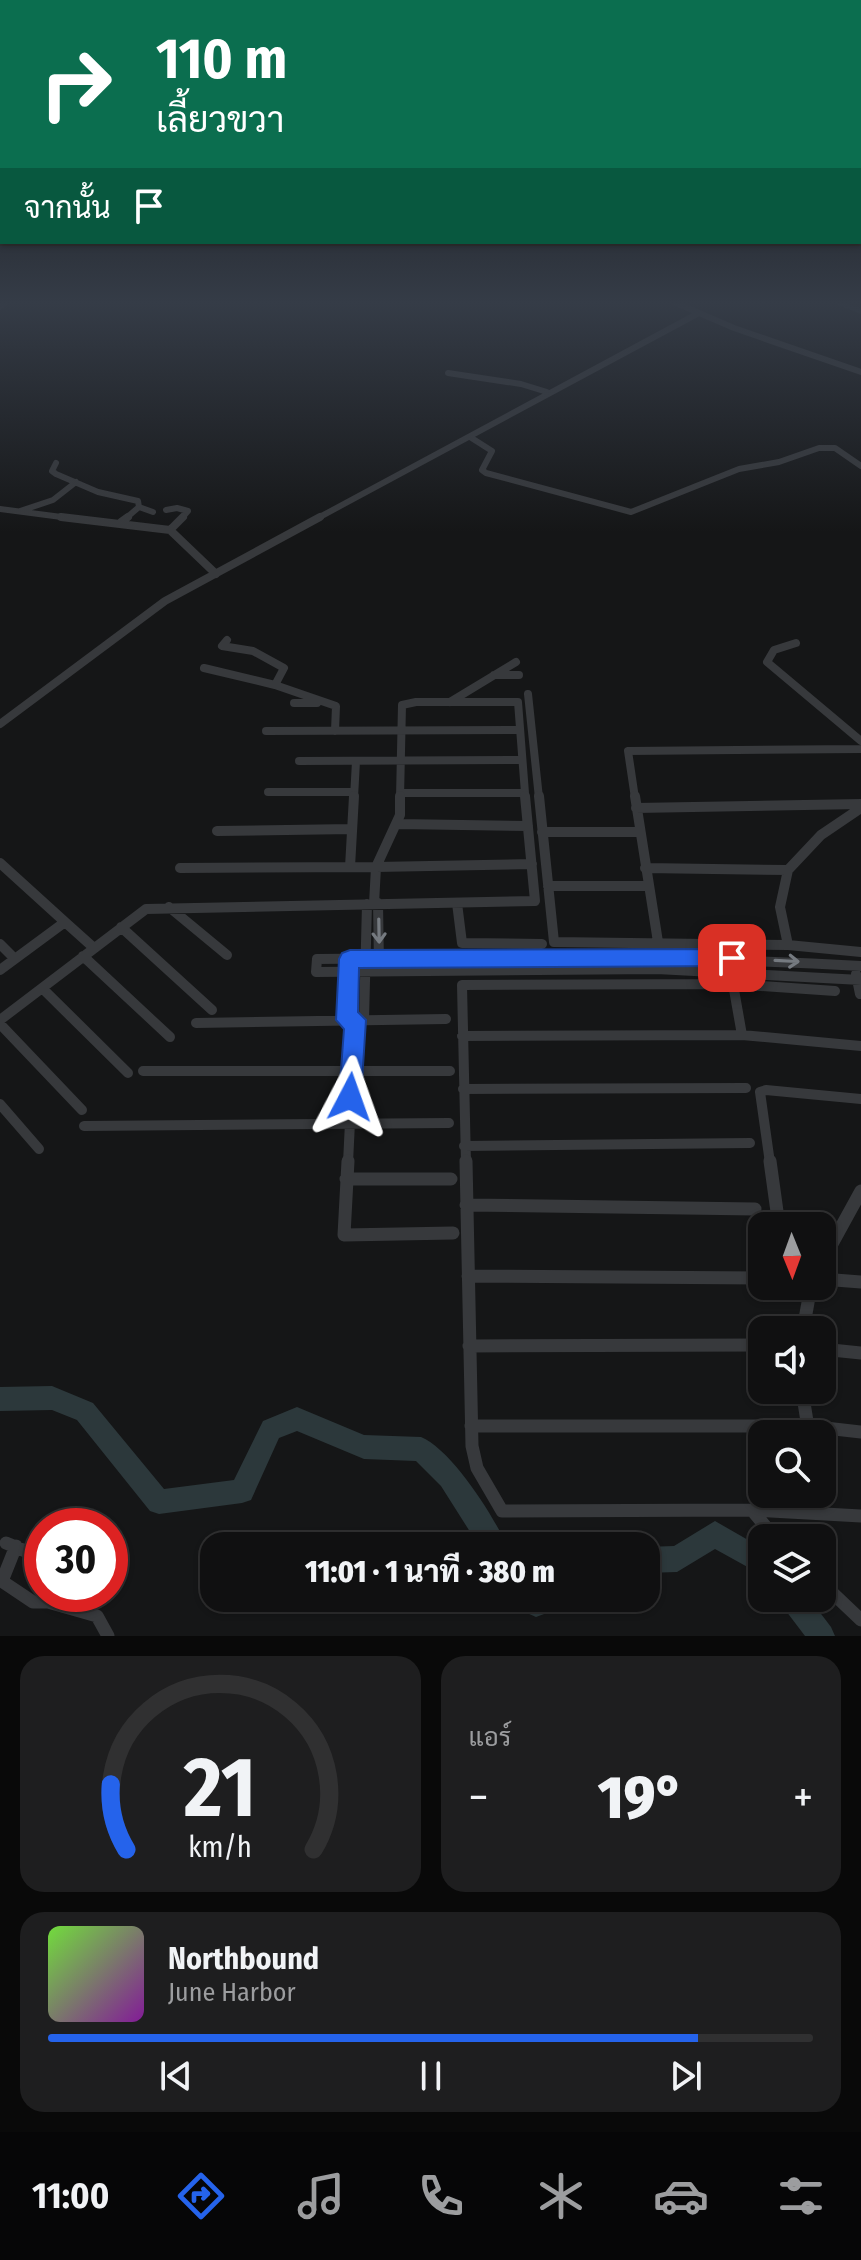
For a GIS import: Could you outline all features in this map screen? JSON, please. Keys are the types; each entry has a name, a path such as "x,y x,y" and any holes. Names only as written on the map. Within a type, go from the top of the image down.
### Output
{"street":[{"path":"490,379 547,392"},
{"path":"0,724 165,601 571,379"},
{"path":"470,437 492,451 482,470 486,473 631,512 739,469 779,462 819,448 835,448 861,466"},
{"path":"56,463 52,471 98,492 138,501 139,507"},
{"path":"16,512 53,500 76,482"},
{"path":"139,507 153,512"},
{"path":"121,522 139,507"},
{"path":"166,510 177,508 188,511 170,530"},
{"path":"0,509 170,530 216,574"},
{"path":"227,640 222,646 253,651 284,668 275,685"},
{"path":"796,643 771,652 767,662 861,741"},
{"path":"450,702 516,662"},
{"path":"204,668 275,685 336,706 335,731"},
{"path":"491,675 519,675"},
{"path":"528,694 554,942 788,945 861,952"},
{"path":"82,1110 0,1022 146,909 169,907 373,904 533,902 537,898 518,702 402,705 398,824 376,867 373,904 366,959 372,971"},
{"path":"294,703 329,704"},
{"path":"266,731 520,730"},
{"path":"658,942 628,751 861,749"},
{"path":"299,761 522,760"},
{"path":"350,867 356,761"},
{"path":"268,792 354,792"},
{"path":"401,793 525,793"},
{"path":"636,808 861,806"},
{"path":"788,945 780,907 788,870 821,835 861,806"},
{"path":"398,824 528,826"},
{"path":"217,831 352,829"},
{"path":"542,832 640,832"},
{"path":"0,863 94,948"},
{"path":"180,868 532,864"},
{"path":"645,868 788,870"},
{"path":"548,886 648,886"},
{"path":"457,903 462,943 542,944"},
{"path":"355,1020 379,959 373,904"},
{"path":"169,907 227,955"},
{"path":"0,970 65,922"},
{"path":"121,927 212,1010"},
{"path":"0,944 15,959"},
{"path":"83,956 170,1037"},
{"path":"461,970 462,957"},
{"path":"859,980 735,970 570,963 462,957 317,959 316,972 461,970 570,963 732,958 858,966 859,980 860,1000"},
{"path":"732,958 735,970"},
{"path":"350,959 355,1020 344,1235 453,1233"},
{"path":"733,984 742,1035"},
{"path":"835,991 733,984 462,985 471,1426 477,1468 502,1511 752,1510 861,1516"},
{"path":"42,988 128,1073"},
{"path":"196,1023 446,1019"},
{"path":"462,1036 742,1035 861,1046"},
{"path":"143,1071 450,1071"},
{"path":"463,1089 746,1088"},
{"path":"777,1212 760,1092 766,1090 861,1099"},
{"path":"0,1104 39,1149"},
{"path":"84,1126 449,1123"},
{"path":"464,1146 750,1143"},
{"path":"346,1179 451,1179"},
{"path":"836,1243 856,1215 861,1191"},
{"path":"466,1205 755,1209"},
{"path":"468,1276 748,1278"},
{"path":"836,1280 861,1282"},
{"path":"469,1346 748,1345"},
{"path":"836,1350 861,1353"},
{"path":"471,1426 748,1426"},
{"path":"836,1431 861,1432"},
{"path":"819,1508 820,1513"},
{"path":"752,1510 764,1524"},
{"path":"24,1550 11,1545 1,1580 24,1596"},
{"path":"836,1596 861,1620"},
{"path":"87,1612 97,1616 108,1636"}],"waterway":[{"path":"0,1399 52,1398 85,1411 159,1502 242,1491 271,1429 297,1419 364,1447 421,1449 450,1477 485,1532"},
{"path":"660,1560 677,1559 715,1534 748,1554"},
{"path":"803,1612 822,1636"}],"route":[{"path":"350,1097 355,1020 347,1020 350,959 732,958"}]}
